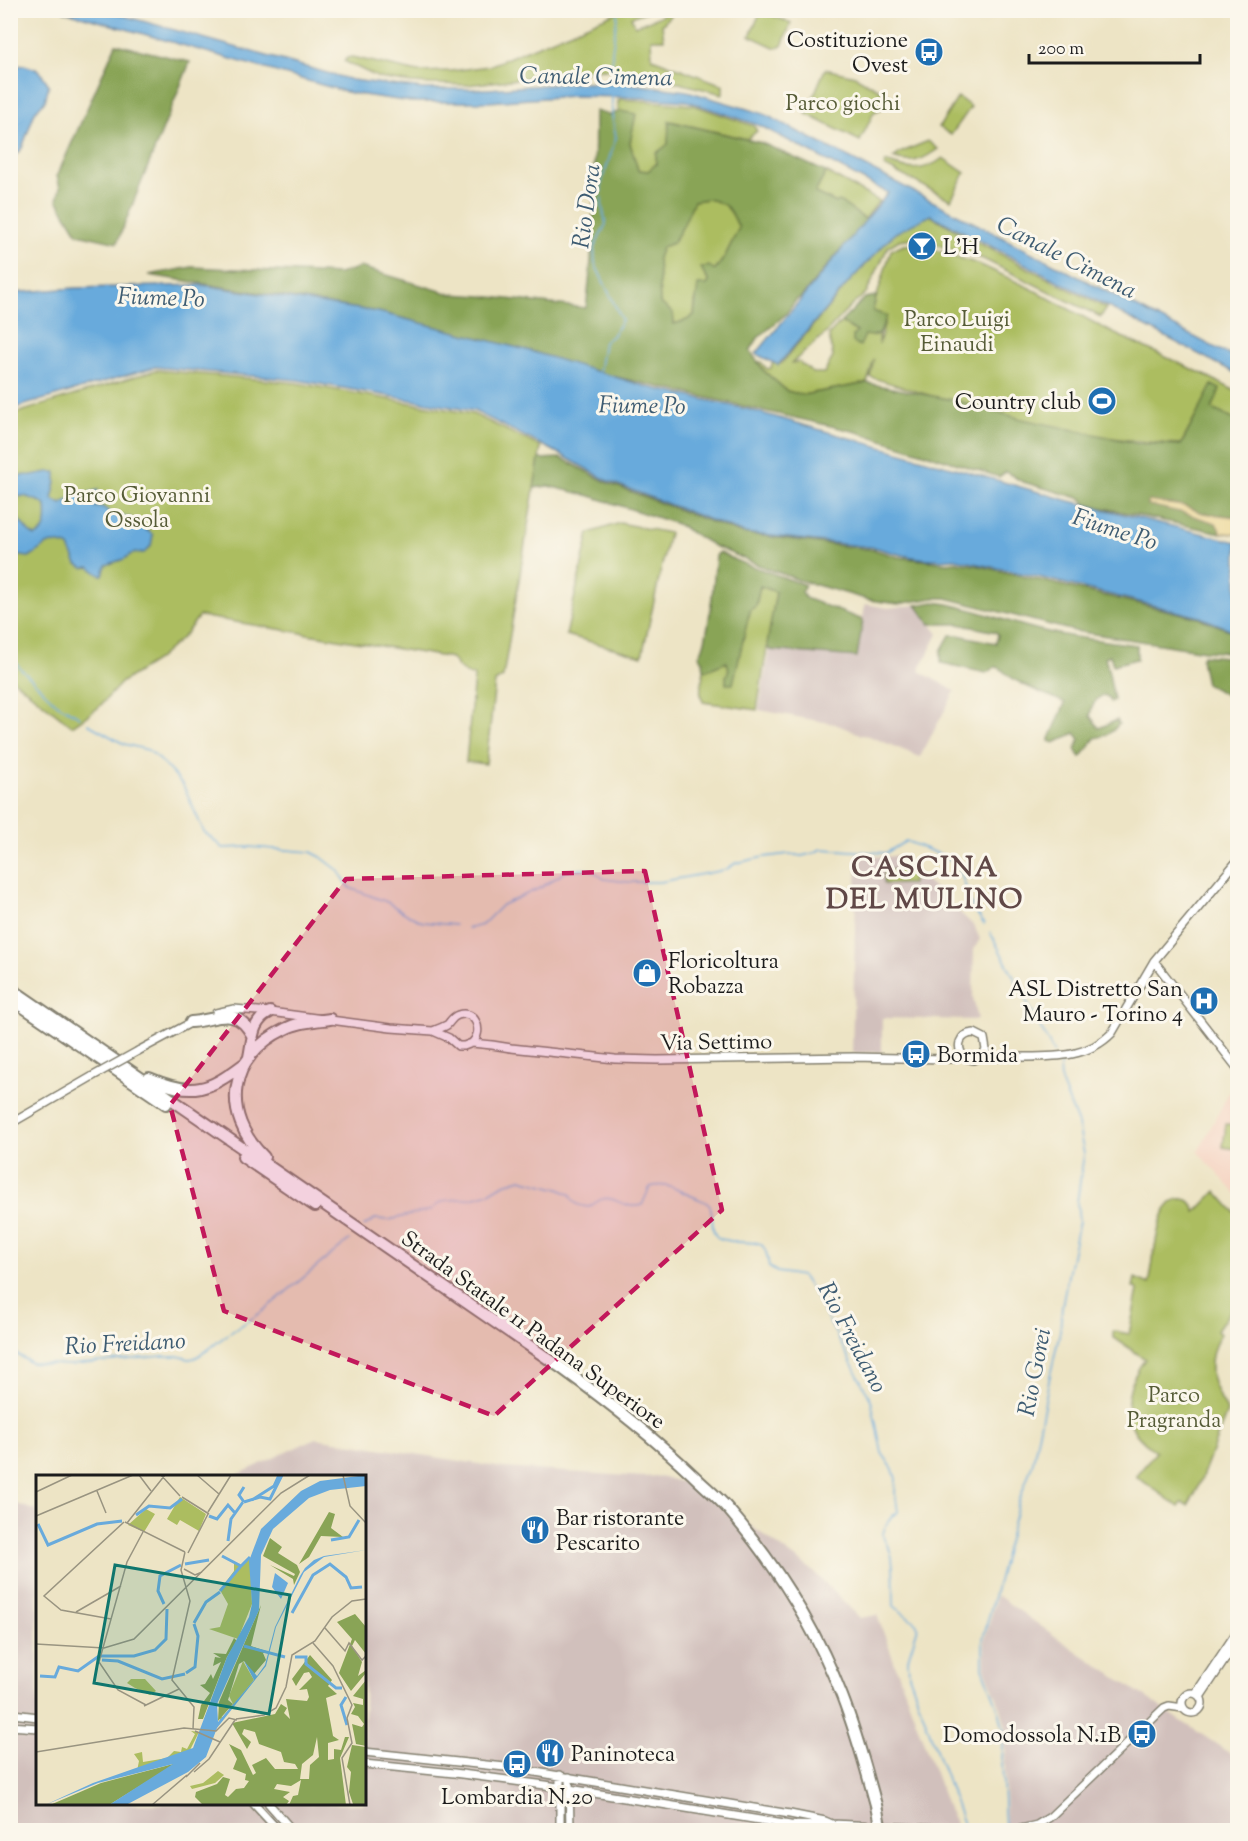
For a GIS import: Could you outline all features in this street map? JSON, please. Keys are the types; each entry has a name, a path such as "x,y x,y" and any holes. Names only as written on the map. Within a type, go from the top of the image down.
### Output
{"highway":[{"name":"Strada Statale 11 Padana Superiore","path":"10,988 616,1407 659,1442 728,1509 756,1544 789,1592 817,1640 842,1695 861,1749 873,1805 874,1830"},
{"name":"Strada Statale 11 Padana Superiore","path":"10,998 560,1376 654,1446 722,1512 784,1596 811,1644 835,1698 881,1830"},
{"path":"10,1009 69,1038"},
{"path":"270,1012 259,1020 252,1035 247,1061 238,1081 236,1109 248,1140 284,1176"},
{"path":"191,1022 232,1016 244,1023 252,1035"},
{"path":"130,1070 182,1089 212,1086 247,1061 267,1040 286,1028 330,1019"}],"street":[{"path":"981,1057 987,1046 984,1038 970,1033 962,1038 960,1052 973,1060 981,1057 1079,1054 1102,1043 1112,1033 1154,961 1238,860"},
{"path":"1154,961 1238,1070"},
{"path":"10,1124 191,1022 210,1015 234,1010 270,1012 391,1028 434,1031 449,1038 458,1046 472,1043 478,1034 478,1025 468,1015 458,1015 448,1024 434,1031"},
{"path":"448,1024 449,1038"},
{"path":"478,1034 492,1045"},
{"name":"Via Settimo","path":"472,1043 624,1059 941,1058 954,1052 960,1052"},
{"path":"986,1050 1002,1058"},
{"path":"1198,1695 1238,1630"},
{"path":"1198,1695 1238,1640"},
{"path":"1183,1705 1187,1694 1198,1695"},
{"path":"1183,1705 1190,1713 1198,1712 1202,1705 1198,1695"},
{"path":"1017,1830 1037,1825 1050,1817 1164,1708 1183,1705"},
{"path":"36,1717 13,1714 11,1726 36,1728"},
{"path":"366,1752 560,1775 790,1814 832,1824 957,1830"},
{"path":"415,1769 416,1757"},
{"path":"454,1761 454,1773"},
{"path":"366,1764 454,1773 569,1789 790,1826 832,1824"},
{"path":"560,1775 560,1830"},
{"path":"569,1777 570,1830"},
{"path":"663,1805 665,1793"},
{"path":"256,1805 278,1830"},
{"path":"271,1805 292,1830"}],"highlighted area":[{"path":"645,871 722,1210 494,1416 224,1311 170,1105 346,879"}],"shaded area":[{"path":"865,604 888,608 916,605 938,634 919,671 955,691 920,757 835,724 759,710 769,650 857,657"},
{"path":"857,854 883,857 900,855 974,926 980,939 974,949 973,997 978,1020 882,1018 882,1052 852,1053"},
{"path":"1237,1082 1237,1195 1198,1152 1233,1085"},
{"path":"316,1438 503,1468 655,1476 688,1483 812,1570 860,1618 877,1615 949,1811 959,1830 11,1830 11,1502 36,1511 36,1805 366,1805 366,1475 237,1475"},
{"path":"997,1595 1237,1758 1237,1830 1006,1830 1007,1731 1001,1708 985,1668 985,1639"}],"green space":[{"path":"622,10 648,11 631,17 635,26 663,15 662,11 674,11 662,25 664,39 651,39 652,58 723,85 723,94 631,71 602,69 467,85 412,83 379,78 344,61 352,57 418,72 489,66"},
{"path":"761,11 791,23 782,46 776,48 750,36"},
{"path":"116,44 190,62 117,243 78,234 57,200 60,188 57,176"},
{"name":"Parco giochi","path":"825,69 855,76 899,101 874,112 860,141 806,114"},
{"path":"958,97 971,107 951,135 939,127"},
{"path":"618,100 693,105 754,126 757,131 747,139 670,121 668,145 656,153 656,164 648,171 638,170 630,143 635,115 620,111"},
{"path":"595,111 610,115 620,111 636,114 630,143 638,170 648,171 656,164 656,154 668,144 669,121 762,143 826,172 815,193 836,203 839,201 866,220 786,314 758,338 750,351 764,371 787,391 803,395 867,383 958,401 1022,419 1136,443 1181,445 1212,385 1220,389 1212,409 1237,421 1237,517 1203,513 1184,506 1184,513 1217,523 1221,533 1085,504 1082,499 1023,482 1006,472 999,477 857,432 603,374 530,351 378,312 149,275 192,267 339,274 360,267 451,294 586,308 593,235","holes":["708,199 725,205 739,228 724,258 715,270 709,266 701,268 709,282 707,285 698,285 694,315 674,324 673,313 660,303 658,258 662,247 673,243 694,201"]},
{"path":"928,141 938,149 922,159 906,161 893,158 902,152"},
{"path":"943,158 965,173 951,200 884,166 886,162 915,169 929,166"},
{"path":"826,172 879,201 865,219 839,202 815,193"},
{"path":"708,199 722,202 732,213 739,228 724,258 715,270 703,273 709,282 695,301 694,315 674,324 673,313 660,304 658,258 662,247 673,243 693,201"},
{"name":"Parco Luigi Einaudi","path":"930,215 971,239 1106,308 1101,317 983,259 916,238 899,240 888,247 867,292 792,363 799,362 813,373 824,373 833,357 829,335 841,322 864,335 879,334 879,344 885,321 872,312 891,250 904,245 918,244 981,265 1032,289 1113,333 1237,392 1237,421 1212,409 1212,386 1181,444 1102,437 984,411 870,377 874,359 867,383 802,395 787,391 764,371 757,361 767,369 771,368 773,362 781,364 849,282 895,233"},
{"path":"876,296 873,311 887,316 879,334 865,335 860,346 853,342 853,336 857,332 841,322 865,298"},
{"name":"Parco Giovanni Ossola","path":"156,370 296,383 473,414 541,447 503,677 495,682 486,764 466,762 474,676 461,670 452,658 199,616 184,636 157,660 122,682 98,708 72,726 11,678 10,415"},
{"path":"561,458 608,483 740,533 875,550 898,557 980,566 1199,618 1237,633 1237,653 1205,651 1074,631 946,598 898,604 869,600 799,580 714,546 677,524 590,496 548,486 534,488 539,459"},
{"path":"620,523 669,533 642,656 566,635 589,533"},
{"path":"719,552 737,561 805,585 802,592 805,598 863,620 857,657 769,650 767,644 776,592 760,586 756,606 750,610 733,684 726,684 729,670 727,662 704,671 703,661 699,655 706,638 716,556"},
{"path":"760,586 776,592 757,710 703,702 701,683 704,671 727,662 729,670 726,683 750,610 756,606"},
{"path":"934,602 970,609 1055,633 1137,645 1137,659 1113,665 1110,655 1105,657 1114,700 1111,702 1103,695 1095,701 1090,716 1099,728 1117,720 1119,724 1108,734 1095,738 1081,758 1075,749 1080,739 1075,733 1054,743 1049,741 1065,703 1022,684 1000,668 995,667 986,673 941,663 941,651 950,635 996,643 998,635 996,632 958,624 930,624 916,605"},
{"path":"1203,655 1237,658 1237,694 1228,696 1206,684 1201,659"},
{"path":"884,870 912,870 912,884 884,884"},
{"path":"1226,1124 1237,1125 1236,1149 1223,1147"},
{"name":"Parco Pragranda","path":"1216,1191 1238,1216 1237,1301 1217,1331 1220,1334 1211,1361 1213,1383 1227,1412 1197,1490 1188,1505 1182,1503 1179,1507 1136,1476 1156,1452 1137,1435 1128,1413 1131,1385 1145,1359 1113,1337 1113,1331 1129,1334 1138,1290 1133,1287 1135,1278 1149,1284 1158,1233 1167,1208 1174,1201 1184,1199 1192,1204 1196,1212"}],"sand":[{"path":"1148,501 1184,506 1203,513 1237,517 1237,534 1221,533 1216,523 1148,505"}],"water":[{"path":"63,11 107,11 352,80 423,89 488,89 573,83 624,83 687,91 764,114 1237,359 1237,374 931,215 895,233 849,282 778,365 756,354 888,193 761,126 687,101 573,96 488,102 411,102 350,93"},
{"path":"24,65 39,70 49,85 45,101 35,112 22,148 11,157 11,67"},
{"name":"Fiume Po","path":"202,285 378,312 530,351 648,387 751,410 1070,501 1237,542 1237,632 1200,617 955,559 925,559 877,548 744,533 608,481 474,411 297,380 155,367 11,409 11,293 75,288"},
{"path":"56,472 52,499 61,504 73,497 98,490 98,501 95,507 103,507 112,514 131,518 153,535 151,546 144,553 133,553 124,559 106,565 103,575 89,567 83,568 77,564 69,547 62,544 47,545 29,557 14,555 11,557 11,476","holes":["24,496 46,506 46,524 35,536 13,513 13,499"]}],"waterway":[{"name":"Rio Dora","path":"613,84 612,52 618,10"},
{"name":"Rio Dora","path":"599,373 604,342 612,336 622,320 595,264 594,248 606,224 601,184 616,138 612,115 612,95"},
{"path":"10,654 19,667 57,704 80,717"},
{"path":"88,724 124,744 148,750 159,759 183,785 204,832 223,848 250,847 311,852 338,870 350,888 387,902 423,922 455,925"},
{"path":"467,928 482,925 502,905 540,888 565,872 580,869 592,870 604,879 660,882 725,870 736,863 764,857 789,854 802,856 821,849 886,853 906,841 954,862 962,876 971,904 984,924"},
{"name":"Rio Gorei","path":"990,932 1054,1053"},
{"name":"Rio Gorei","path":"1005,1830 1002,1760 1004,1731 983,1668 983,1639 1018,1504 1033,1462 1060,1331 1062,1306 1079,1221 1077,1202 1084,1154 1078,1124 1061,1082 1058,1060"},
{"name":"Rio Freidano","path":"364,1226 375,1219 389,1220 431,1210 439,1203 449,1200 472,1198 489,1193 504,1184 521,1179 559,1189 571,1195 578,1204 589,1207 607,1198 630,1206 642,1205 650,1187 668,1186 709,1204 717,1237 731,1241 758,1243 765,1249 769,1267 777,1272 802,1276 814,1293 871,1400 882,1453 893,1469 896,1479 898,1512 888,1522 883,1536 892,1559 894,1606 918,1627 908,1659 909,1675 965,1830"},
{"name":"Rio Freidano","path":"10,1350 31,1363 70,1365 163,1356 195,1358 263,1311 349,1240"}],"place":[{"name":"Costituzione Ovest","path":"929,52"},
{"name":"L'H","path":"922,246"},
{"name":"Country club","path":"1102,401"},
{"name":"Floricoltura Robazza","path":"647,973"},
{"name":"ASL Distretto San Mauro - Torino 4","path":"1204,1001"},
{"name":"Bormida","path":"916,1054"},
{"name":"Bar ristorante Pescarito","path":"535,1530"},
{"name":"Domodossola N.1B","path":"1142,1734"},
{"name":"Paninoteca","path":"550,1753"},
{"name":"Lombardia N.20","path":"517,1764"}],"district":[{"name":"CASCINA DEL MULINO","path":"925,882"}],"water label":[{"name":"Canale Cimena","path":"596,76"},
{"name":"Canale Cimena","path":"1067,257"}]}
